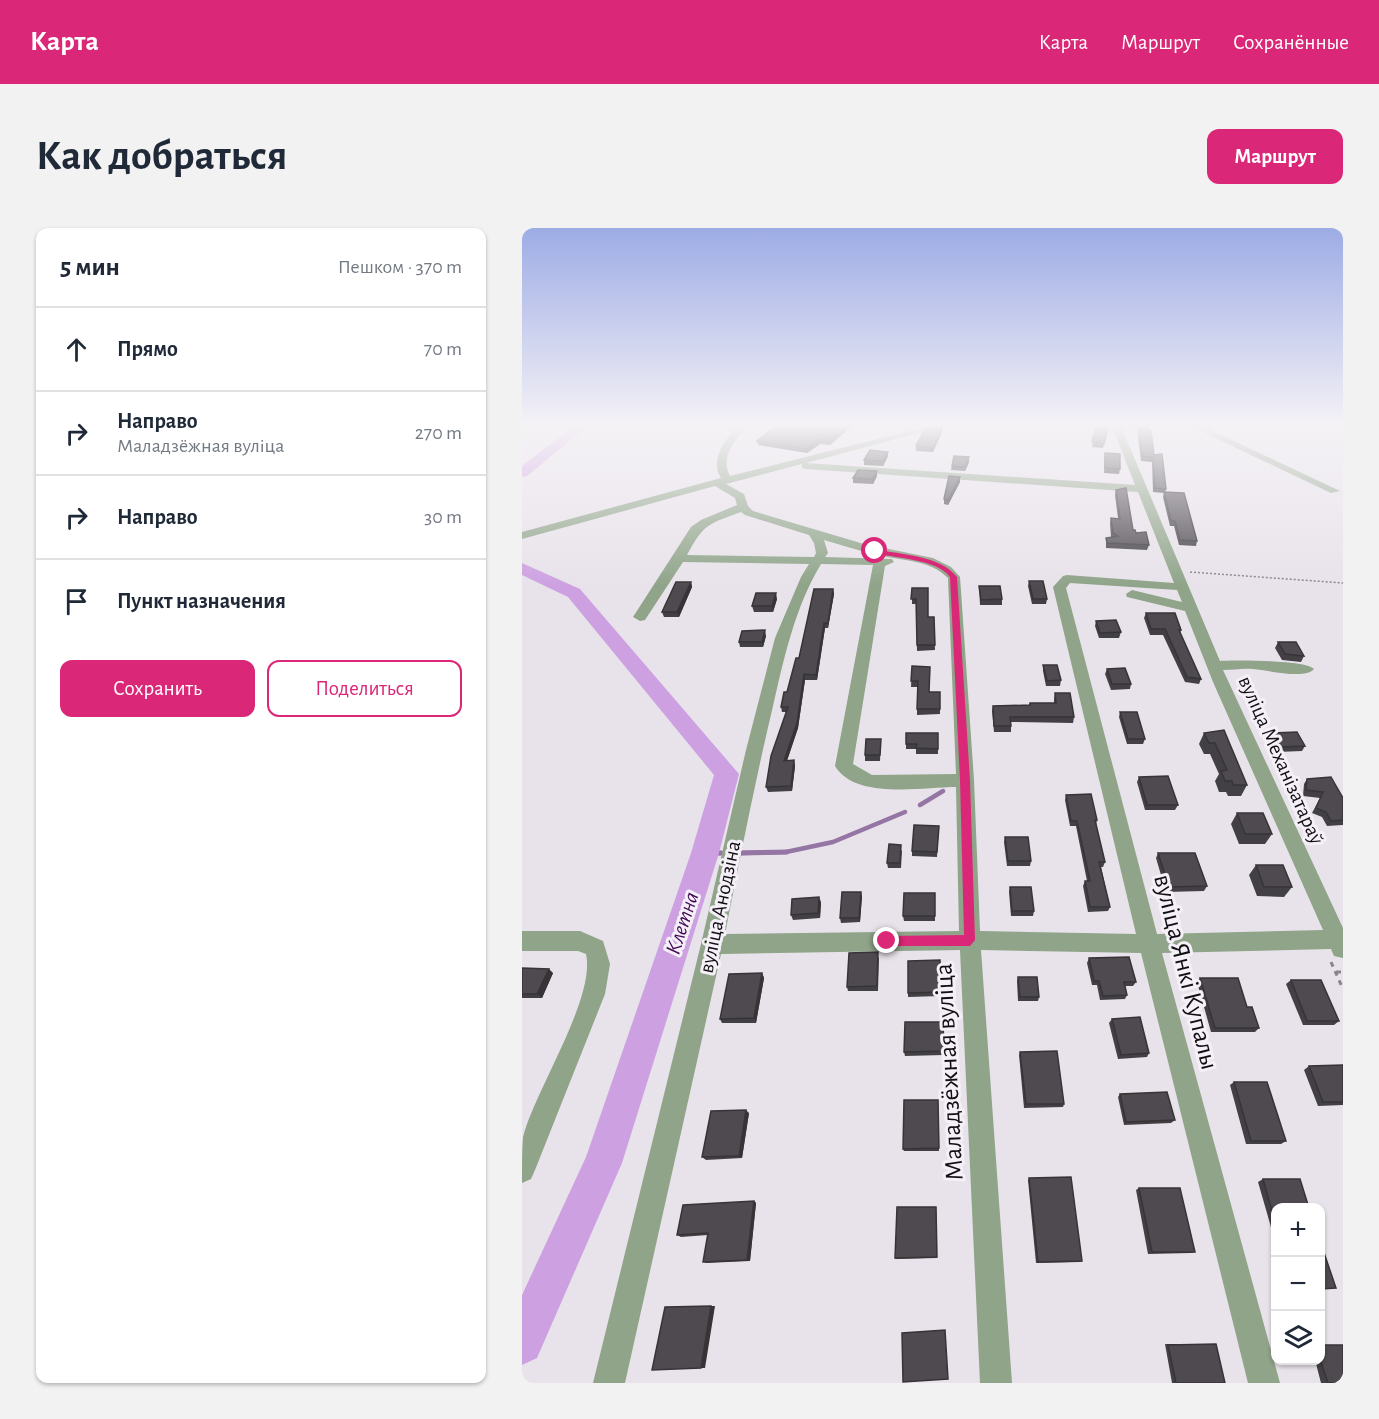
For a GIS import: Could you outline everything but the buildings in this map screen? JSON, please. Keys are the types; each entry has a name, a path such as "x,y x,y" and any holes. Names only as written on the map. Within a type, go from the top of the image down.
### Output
{"street":[{"path":"723,478 749,513 875,551 935,563"},
{"path":"522,536 730,490 760,478"},
{"path":"977,478 1142,489"},
{"name":"вуліца Механізатараў","path":"1137,478 1214,666 1341,943"},
{"path":"1307,478 1335,491"},
{"path":"640,617 679,558 695,529 705,522 730,490"},
{"path":"813,533 820,543 822,553 819,560"},
{"path":"679,558 935,563"},
{"name":"вуліца Анодзіна","path":"609,1383 712,944 754,750 782,638 807,577 819,560"},
{"path":"880,561 844,766 852,774 870,782 965,780"},
{"name":"Маладзёжная вуліца","path":"935,563 947,569 954,577 965,780 970,940 996,1383"},
{"name":"вуліца Янкі Купалы","path":"1182,587 1067,579 1059,587 1263,1383"},
{"path":"1132,594 1190,608"},
{"path":"1214,666 1252,664 1275,668 1308,669"},
{"path":"712,944 970,940 1149,944 1341,943"},
{"path":"522,941 580,941 595,948 599,964 594,994 522,1170"}],"path":[{"path":"1176,571 1343,583"},
{"path":"1336,972 1343,972"}],"waterway":[{"name":"Клетна","path":"522,568 574,593 727,774 705,853 603,1163 522,1343"},
{"path":"920,805 943,791"},
{"path":"787,852 741,853 786,852 833,842 905,812"},
{"path":"705,853 721,853"}],"route":[{"path":"875,551 935,563 947,569 954,577 965,780 970,940 887,941"}]}
